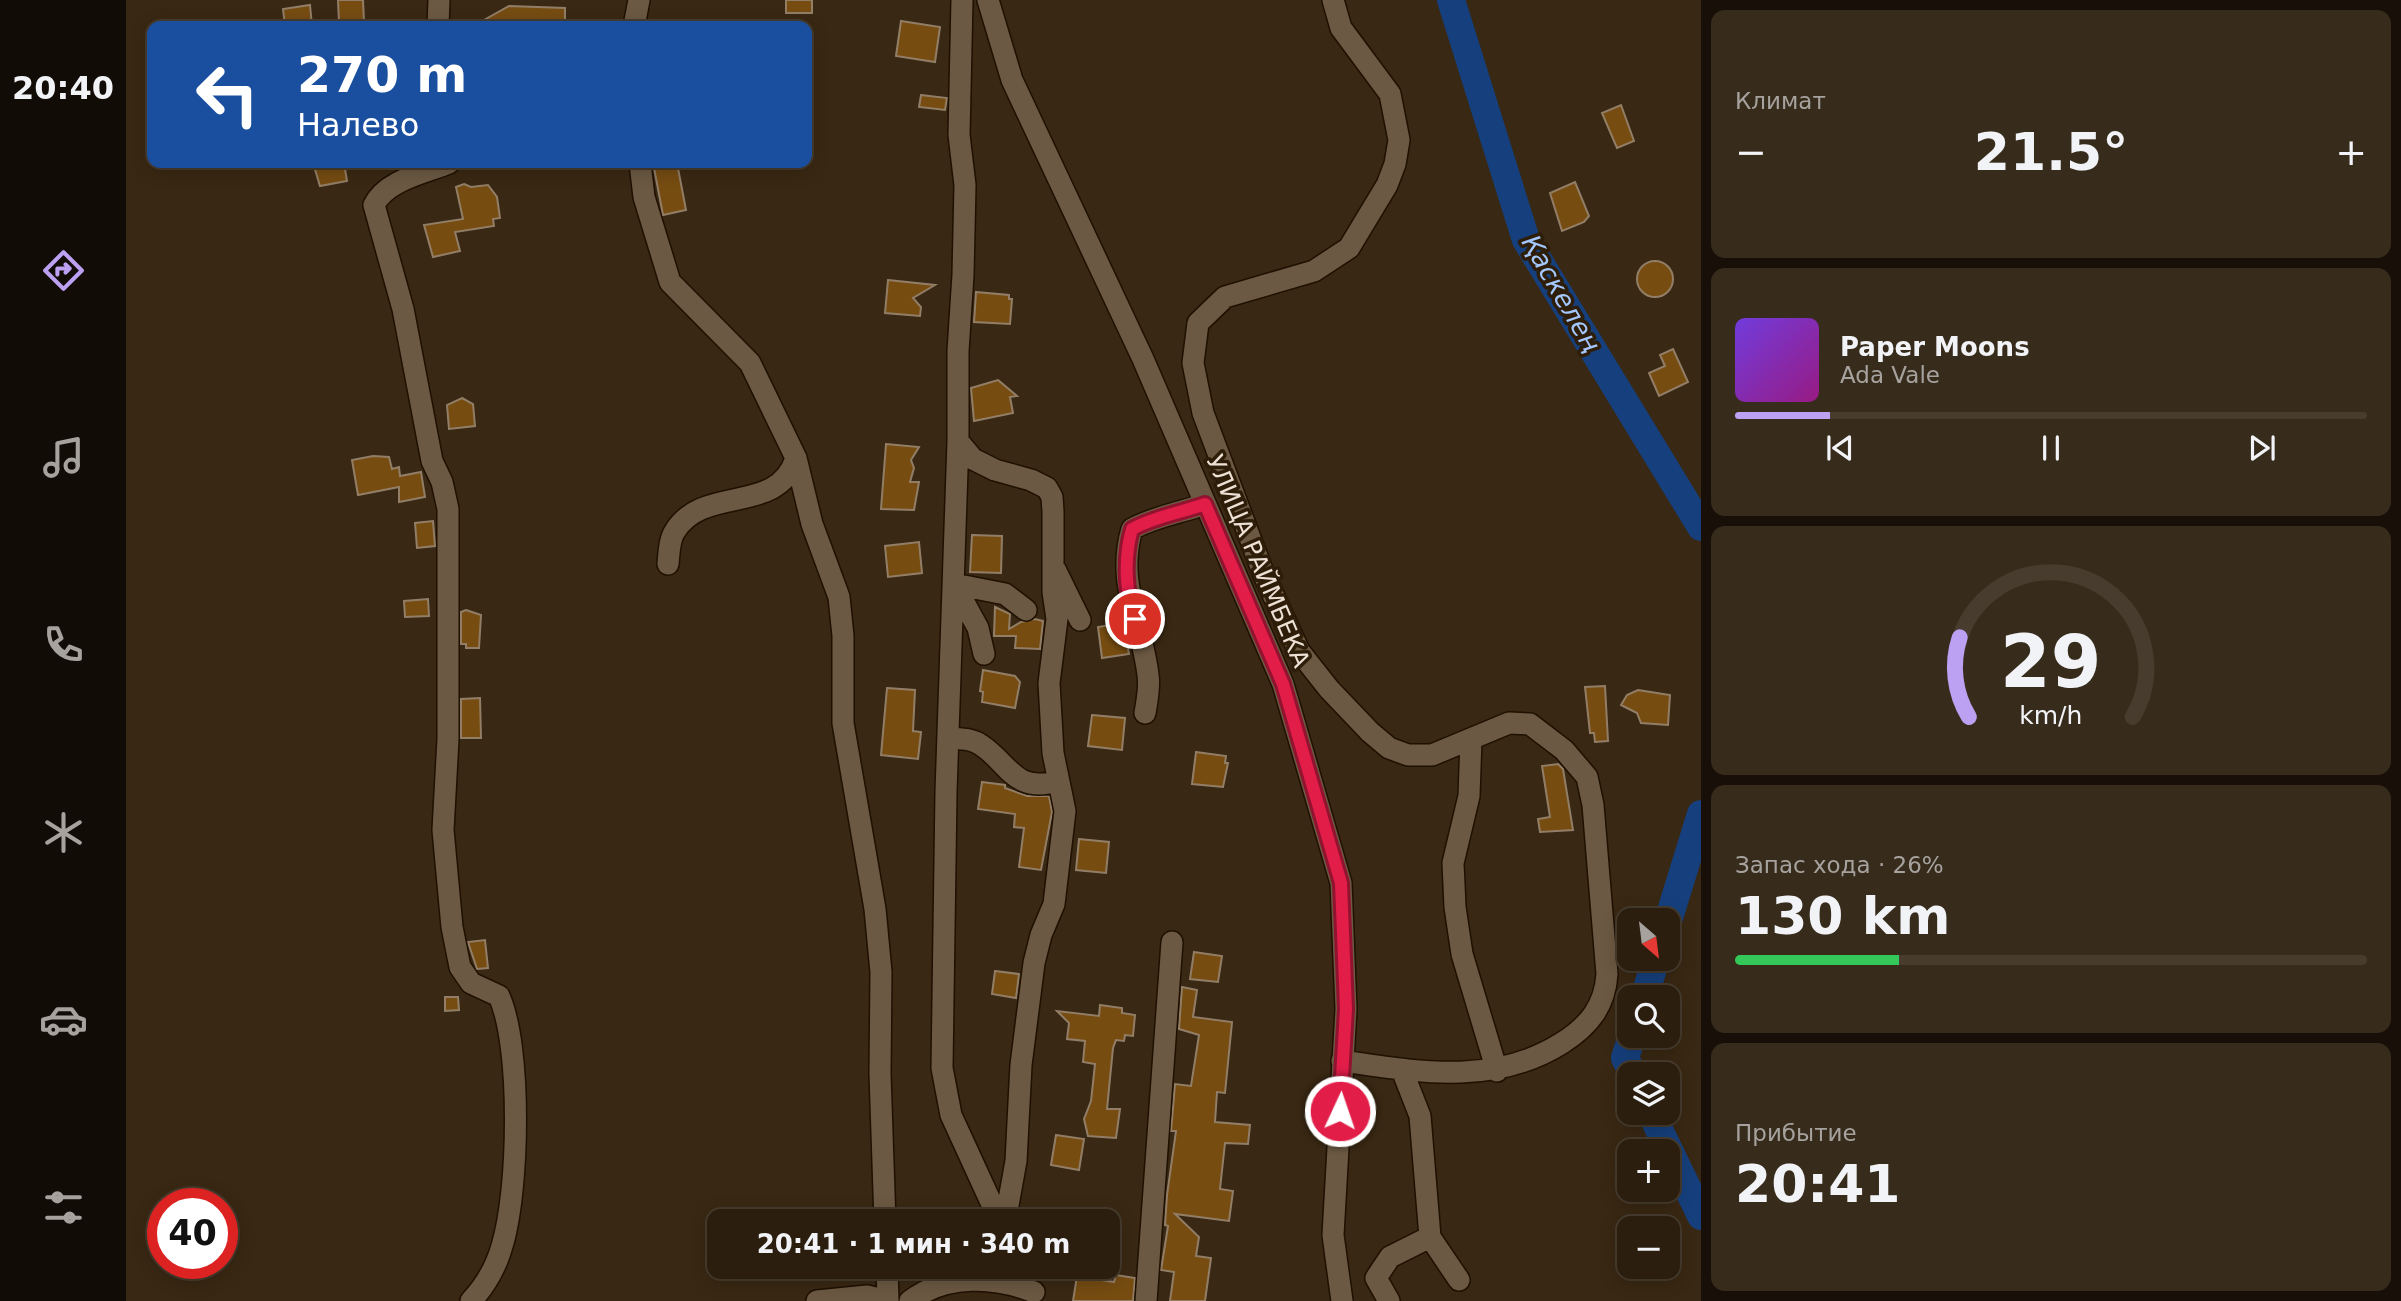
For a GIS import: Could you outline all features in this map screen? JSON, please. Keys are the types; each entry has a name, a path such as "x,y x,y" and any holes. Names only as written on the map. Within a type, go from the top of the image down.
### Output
{"street":[{"path":"438,21 439,0"},
{"path":"635,21 639,0"},
{"path":"962,0 959,135 965,185 958,351 942,1068 951,1115 997,1209"},
{"name":"УЛИЦА РАЙМБЕКА","path":"988,0 1012,80 1143,359 1283,684 1341,883 1346,1009 1334,1235 1342,1301"},
{"path":"1333,0 1341,28 1390,94 1399,139 1387,185 1349,248 1335,259 1314,271 1225,297 1198,323 1193,363 1203,413 1264,575 1308,664 1389,748 1408,755 1432,755 1509,723 1530,724 1564,750 1587,777 1606,937 1606,995 1598,1012 1575,1035 1537,1059 1497,1070 1402,1070 1342,1061"},
{"path":"431,168 392,186 378,196 374,205 403,309 432,461 442,482 448,509 448,739 443,830 452,927 460,968 471,983 499,996 508,1016 515,1065 513,1184 503,1245 485,1286 471,1301"},
{"path":"641,168 644,197 670,282 750,363 796,458 813,524 839,597 843,636 843,723 875,909 881,972 880,1074 885,1209"},
{"path":"958,441 973,459 995,470 1031,480 1046,488 1052,497 1053,592 1057,619 1049,683 1058,781 1065,811"},
{"path":"668,564 675,531 689,518 727,500 762,494 776,487 785,481 796,458"},
{"path":"1146,713 1149,678 1129,592 1126,549 1132,529 1156,516 1178,514 1205,504"},
{"path":"1053,564 1080,620"},
{"path":"954,584 1005,594 1026,610"},
{"path":"954,584 978,628 984,654"},
{"path":"1006,1209 1016,1161 1019,1090 1032,975 1041,935 1055,904 1065,811 1070,789 1070,764 1051,712"},
{"path":"948,738 970,739 983,745 1006,770 1018,778 1045,785 1058,781"},
{"path":"1471,739 1469,796 1453,863 1455,907 1462,954 1497,1070"},
{"path":"1146,1301 1172,942"},
{"path":"1402,1070 1420,1116 1430,1237 1459,1280"},
{"path":"1389,1301 1376,1278 1390,1257 1430,1237"},
{"path":"817,1301 867,1296 887,1301 887,1279"},
{"path":"1027,1279 1036,1296"},
{"path":"910,1301 934,1287 964,1280 985,1280 1036,1296"}],"building":[{"path":"338,0 363,0 364,21 339,21"},
{"path":"786,0 812,0 812,13 786,13"},
{"path":"310,5 312,21 284,21 283,9"},
{"path":"509,6 565,8 565,21 484,20"},
{"path":"901,21 940,27 935,62 896,56"},
{"path":"921,95 947,98 945,110 919,107"},
{"path":"1621,105 1634,141 1617,148 1602,113"},
{"path":"315,168 345,168 347,181 320,186"},
{"path":"654,168 678,168 686,210 663,215"},
{"path":"1575,182 1589,216 1584,222 1562,231 1550,193"},
{"path":"464,184 471,187 488,185 497,197 500,218 493,219 494,226 455,232 460,251 433,257 424,225 463,219 456,187"},
{"path":"1655,261 1668,266 1673,279 1668,292 1655,297 1642,292 1637,279 1642,266"},
{"path":"888,280 935,285 913,298 921,307 920,316 885,313"},
{"path":"976,292 1009,295 1009,299 1012,299 1010,324 974,322"},
{"path":"1673,349 1688,382 1659,396 1649,373 1665,366 1660,355"},
{"path":"998,380 1017,396 1010,397 1013,413 974,421 971,388"},
{"path":"462,398 473,404 475,426 449,429 447,405"},
{"path":"886,444 919,447 911,460 914,468 910,482 919,482 914,510 881,509"},
{"path":"373,456 389,457 392,469 399,467 400,476 421,472 425,497 399,502 399,487 358,495 352,460"},
{"path":"433,521 435,546 417,548 415,523"},
{"path":"972,535 1002,536 1001,573 970,572"},
{"path":"919,542 922,573 888,577 885,546"},
{"path":"428,599 429,616 405,617 404,601"},
{"path":"995,607 1010,614 1009,629 1021,622 1035,619 1043,621 1040,649 1015,648 1016,636 994,636"},
{"path":"466,610 481,615 479,648 466,648 466,644 461,644 461,612"},
{"path":"1123,623 1129,654 1102,658 1098,627"},
{"path":"983,670 1015,676 1020,682 1015,708 982,702 983,692 980,691"},
{"path":"1605,686 1608,741 1595,742 1594,733 1590,733 1585,687"},
{"path":"887,688 915,690 913,731 921,732 918,759 881,755"},
{"path":"1638,690 1670,695 1668,725 1641,723 1637,713 1621,705 1627,695"},
{"path":"480,698 481,738 461,738 461,699"},
{"path":"1092,715 1125,718 1122,750 1088,746"},
{"path":"1196,752 1226,756 1225,763 1228,763 1223,787 1192,784"},
{"path":"1558,764 1563,769 1573,830 1540,832 1538,819 1550,817 1542,766"},
{"path":"982,782 1005,785 1005,788 1027,796 1049,796 1052,812 1041,870 1019,867 1024,828 1014,827 1015,814 978,809"},
{"path":"1079,839 1109,842 1106,873 1076,870"},
{"path":"485,940 488,968 477,969 468,942"},
{"path":"1194,952 1222,956 1218,982 1190,979"},
{"path":"995,971 1019,974 1016,998 992,994"},
{"path":"1182,987 1197,990 1193,1017 1232,1022 1225,1093 1217,1092 1215,1122 1250,1125 1248,1144 1225,1143 1220,1189 1233,1191 1229,1221 1175,1214 1199,1237 1196,1256 1211,1258 1205,1301 1170,1301 1174,1272 1161,1270 1168,1226 1165,1225 1167,1195 1176,1131 1171,1131 1175,1084 1191,1086 1199,1035 1179,1029"},
{"path":"445,997 458,997 459,1010 445,1011"},
{"path":"1100,1005 1122,1008 1122,1013 1135,1015 1133,1036 1125,1035 1124,1041 1116,1040 1113,1048 1107,1109 1120,1109 1116,1138 1088,1136 1084,1119 1091,1101 1095,1064 1083,1062 1085,1041 1067,1039 1069,1023 1057,1011 1099,1016"},
{"path":"1056,1135 1084,1139 1079,1170 1051,1165"},
{"path":"1120,1276 1135,1278 1133,1301 1073,1301 1077,1279 1114,1282 1115,1279 1120,1279"}],"waterway":[{"name":"Қаскелең","path":"1451,0 1526,240 1701,527"},
{"name":"Қаскелең","path":"1672,908 1701,814"},
{"name":"Қаскелең","path":"1648,985 1652,971"},
{"name":"Қаскелең","path":"1627,1062 1625,1058 1628,1048"},
{"name":"Қаскелең","path":"1657,1125 1701,1216"}],"route":[{"path":"1135,619 1130,604 1126,549 1132,529 1156,516 1178,514 1205,504 1283,684 1341,883 1346,1009 1340,1111"}]}
